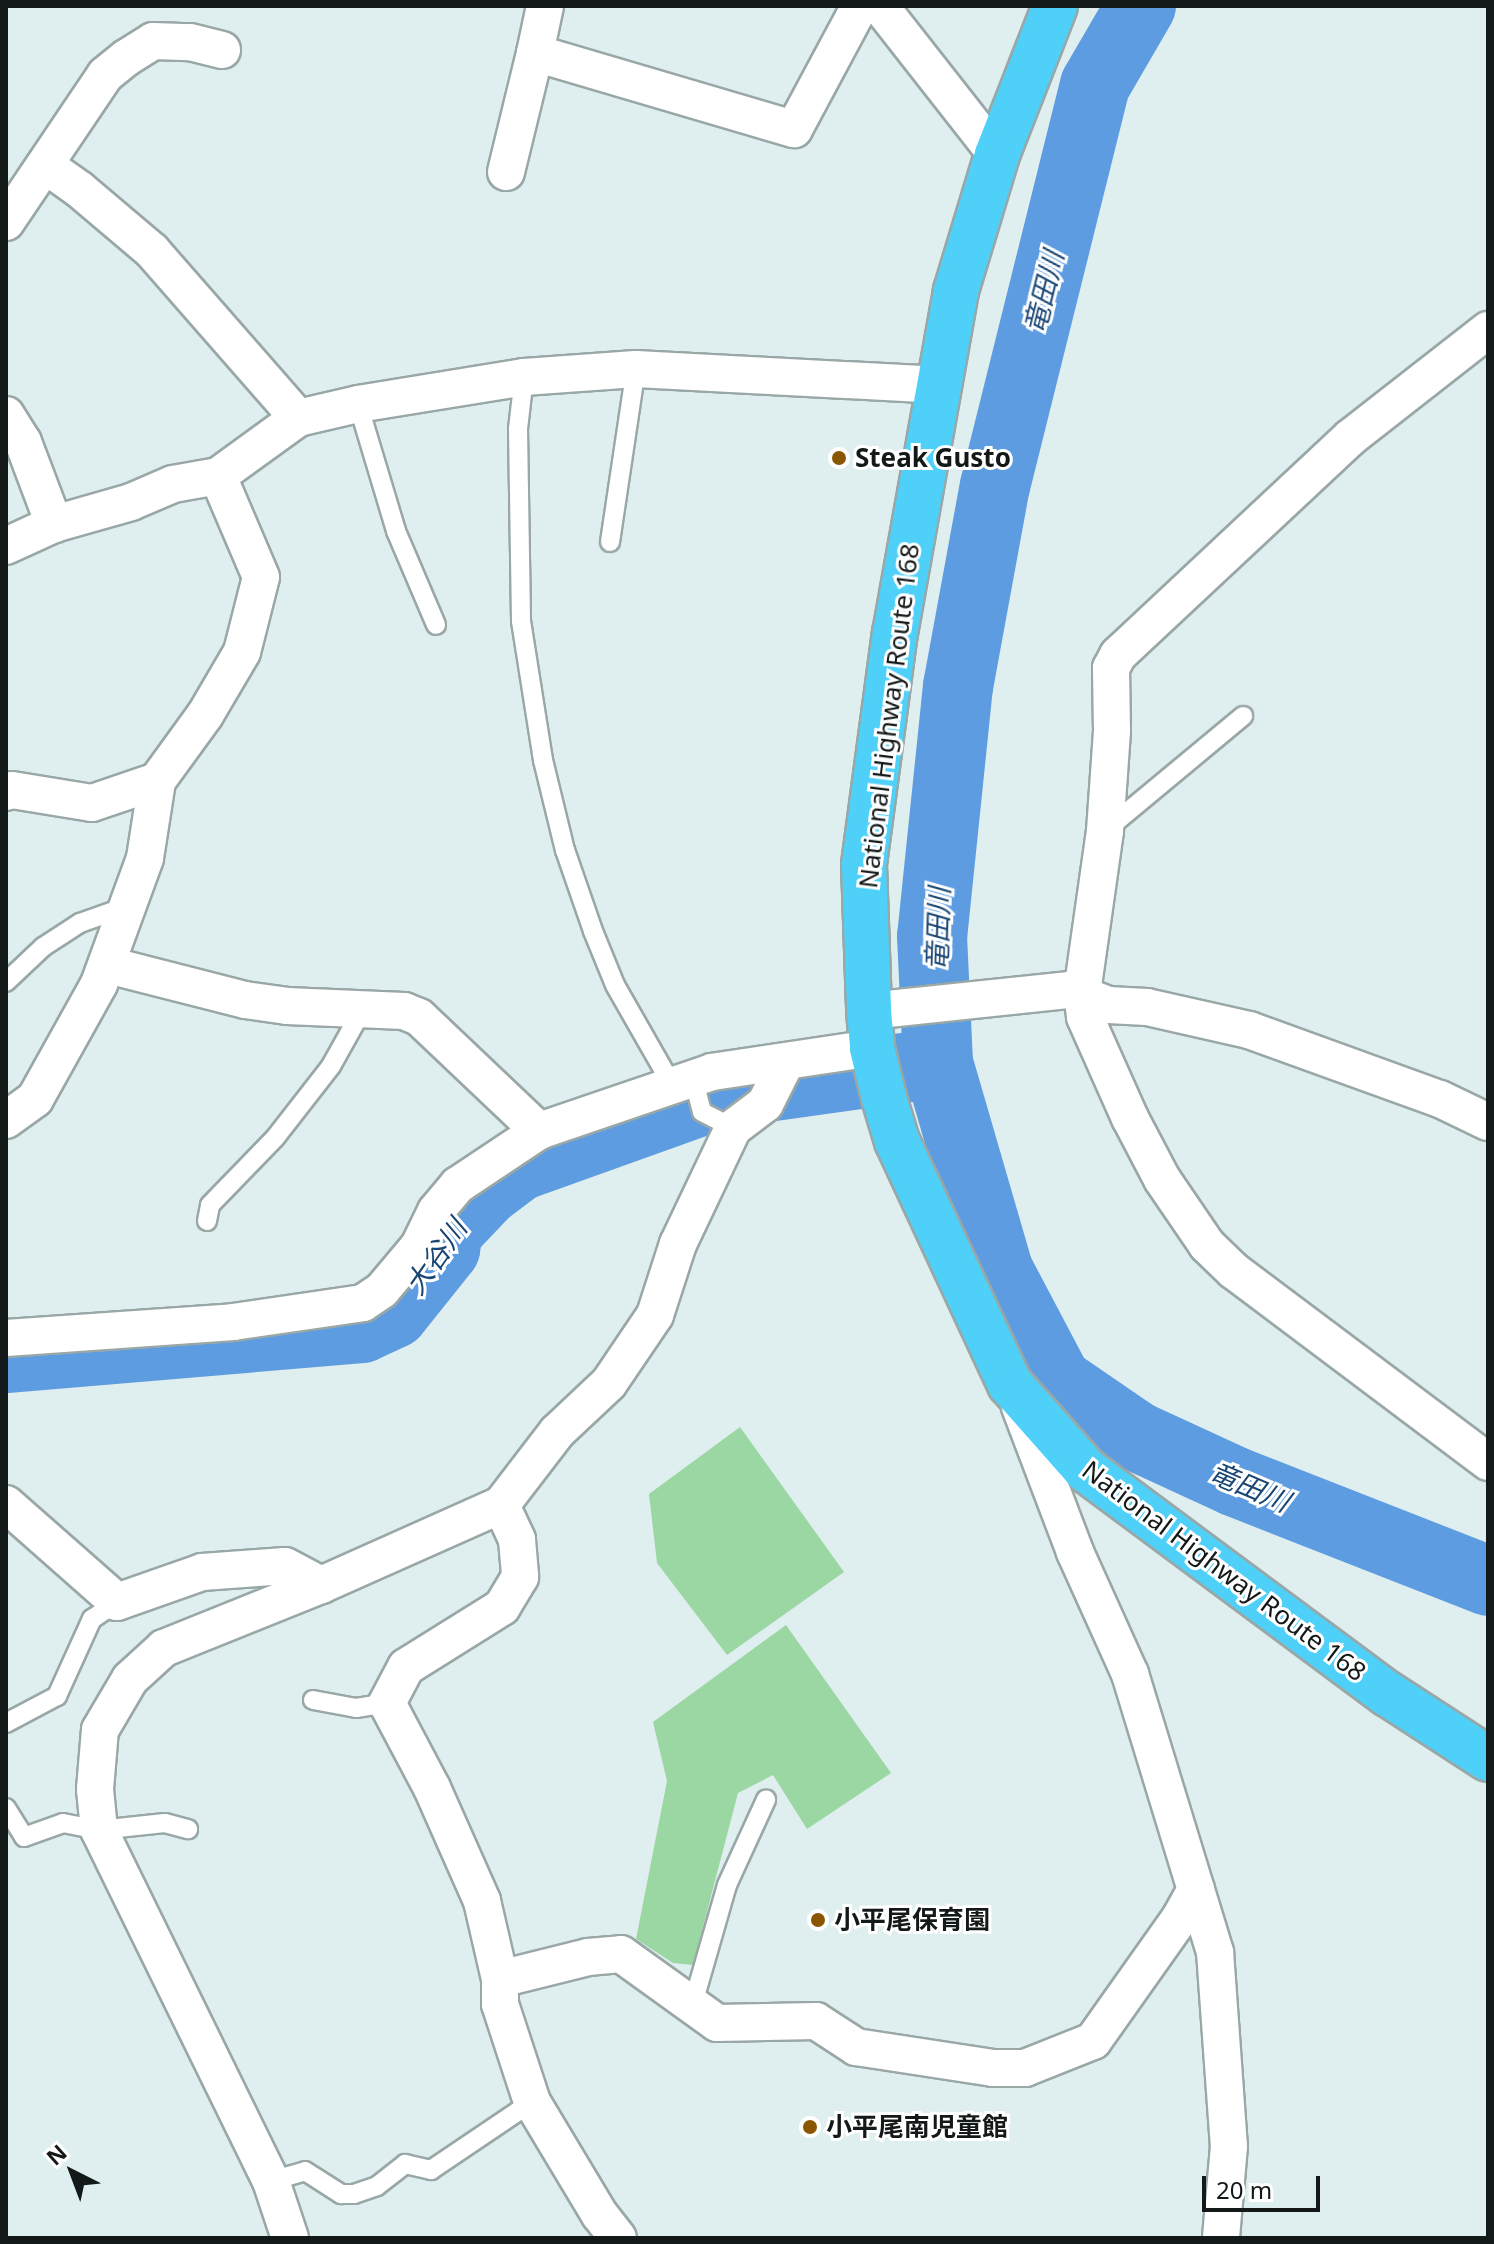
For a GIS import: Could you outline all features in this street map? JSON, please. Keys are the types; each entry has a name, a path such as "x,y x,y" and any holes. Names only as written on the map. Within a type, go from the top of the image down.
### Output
{"highway":[{"name":"National Highway Route 168","path":"1055,6 997,155 956,291 895,632 864,865 878,1046 897,1141 1010,1384 1086,1470 1388,1694 1488,1759"}],"street":[{"path":"506,172 545,6"},
{"path":"535,53 794,129 860,6"},
{"path":"880,6 997,155"},
{"path":"6,222 105,75 153,41 190,42 222,50"},
{"path":"45,165 79,189 152,251 298,418"},
{"path":"1488,330 1351,437 1118,655 1111,668 1112,731 1105,831 1076,991 1130,1118 1162,1179 1207,1245 1234,1271 1488,1462"},
{"path":"6,546 54,524 131,502 173,484 218,476 298,418 358,404 524,377 636,369 937,385"},
{"path":"6,415 23,442 54,524"},
{"path":"6,1120 35,1099 108,965 125,907 145,858 157,781 205,715 242,652 261,577 218,476"},
{"path":"6,792 12,790 92,803 157,781"},
{"path":"108,965 245,1000 287,1006 404,1011 419,1017 539,1131"},
{"path":"6,1338 233,1322 363,1303 382,1290 419,1246 436,1211 458,1185 539,1131 699,1098 786,1062 878,1046 1076,991 1108,1005 1147,1007 1249,1030 1440,1099 1488,1122"},
{"path":"699,1098 765,1104 786,1062"},
{"path":"290,2238 271,2181 99,1830 95,1789 100,1730 130,1679 164,1648 321,1585 501,1505 557,1432 609,1383 655,1315 678,1244 699,1098"},
{"path":"1010,1384 1037,1443 1075,1552 1130,1674 1215,1952 1229,2146 1221,2238"},
{"path":"6,1504 117,1602 202,1572 285,1566 321,1585"},
{"path":"501,1505 517,1540 520,1577 502,1607 406,1667 387,1703 432,1788 482,1901 500,1979 500,2004 532,2102 600,2215 618,2238"},
{"path":"500,1979 588,1957 621,1954 717,2023 816,2021 856,2047 993,2068 1025,2068 1093,2041 1180,1918 1196,1889"}],"lane":[{"path":"610,542 636,369"},
{"path":"524,377 518,429 521,621 543,760 565,850 615,985 699,1098"},
{"path":"358,404 396,531 436,625"},
{"path":"1105,831 1243,716"},
{"path":"6,982 43,947 80,923 125,907"},
{"path":"207,1221 210,1205 275,1138 331,1066 364,1007"},
{"path":"6,1723 57,1696 92,1619 117,1602"},
{"path":"313,1700 356,1708 387,1703"},
{"path":"692,2007 727,1885 766,1800"},
{"path":"6,1808 24,1837 63,1823 99,1830 165,1823 188,1829"},
{"path":"271,2181 305,2171 341,2194 354,2194 377,2186 405,2164 431,2170 532,2102"}],"green space":[{"path":"740,1427 844,1572 727,1655 657,1563 649,1494"},
{"path":"786,1625 891,1773 807,1829 773,1775 738,1793 693,1965 673,1963 636,1939 667,1781 653,1722"}],"waterway":[{"name":"竜田川","path":"1141,6 1095,85 995,485 958,686 932,936 938,1063 998,1270 1057,1382 1136,1436 1236,1482 1488,1581"},
{"name":"大谷川","path":"6,1358 362,1328 394,1313 445,1249 448,1231 486,1191 519,1166 723,1093 938,1063"}],"place":[{"name":"Steak Gusto","path":"839,458"},
{"name":"小平尾保育園","path":"818,1920"},
{"name":"小平尾南児童館","path":"810,2127"}]}
